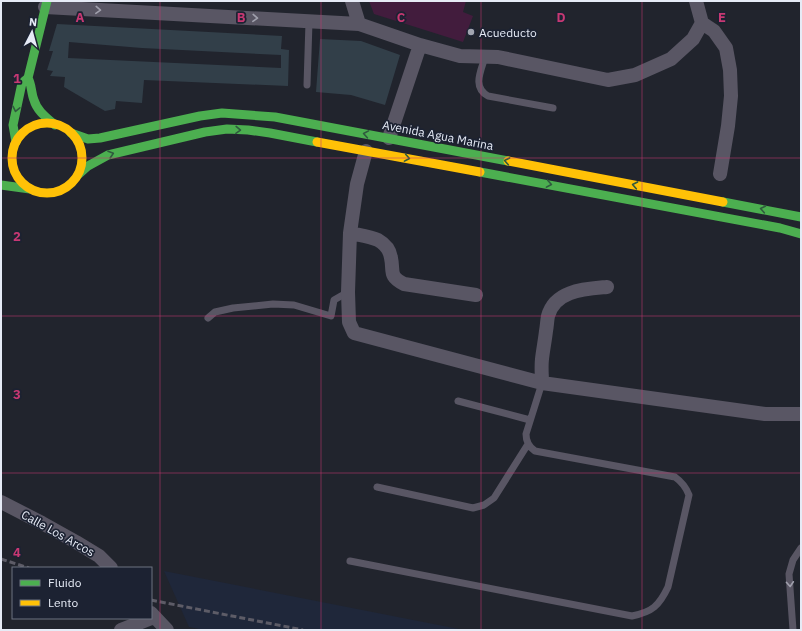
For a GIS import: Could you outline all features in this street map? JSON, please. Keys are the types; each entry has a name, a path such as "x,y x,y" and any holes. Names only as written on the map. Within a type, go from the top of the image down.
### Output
{"street":[{"path":"352,1 359,24"},
{"path":"696,1 702,22 714,31 726,48 730,70 731,96 728,126 720,174"},
{"path":"30,189 17,177 14,168 12,159 16,143 13,125 22,83 28,78 46,4 359,24 460,56 498,57 608,80 635,75 671,59 693,39 702,22"},
{"path":"389,138 420,44"},
{"path":"1,185 30,189 39,192 57,192 73,183 81,167 81,149 77,140 71,133 55,124 37,109 32,98 32,86 28,78"},
{"name":"Avenida Agua Marina","path":"71,133 88,139 100,138 200,116 222,113 275,116 784,213 801,218"},
{"path":"6,151 16,143 22,134 29,129 37,125 55,124"},
{"path":"78,175 88,166 108,155 205,132 248,130 366,150 772,226 801,234"},
{"path":"366,150 357,184 350,233 348,292 350,322 354,333 542,383 766,414 801,414"},
{"path":"350,233 374,238 384,244 392,258 392,272 395,277 404,284 476,295"},
{"path":"542,383 542,359 548,317 551,308 566,294 586,288 607,287"},
{"name":"Calle Los Arcos","path":"1,502 76,542 99,556 111,567"},
{"path":"153,615 167,630"},
{"path":"121,630 144,619"}],"lane":[{"path":"307,85 309,22"},
{"path":"485,57 478,82 481,91 484,94 553,108"},
{"path":"208,318 215,312 233,308 274,304 294,305 331,316 334,300 348,292"},
{"path":"350,561 632,616 644,614 654,607 663,598 668,587 689,495 687,488 675,477 535,451 528,444 526,434 542,383"},
{"path":"458,401 530,420"},
{"path":"377,487 473,508 484,505 494,498 528,444"},
{"path":"793,630 789,574 793,560 801,548"}],"shaded area":[{"path":"369,1 466,1 463,12 473,16 463,42 374,14"},
{"path":"164,571 464,630 205,630 189,627"}],"building":[{"path":"57,24 282,36 281,49 289,50 288,86 144,80 142,103 116,101 115,109 105,111 64,87 65,77 50,76 53,71 47,70 53,51 49,51","holes":["69,42 142,48 281,55 281,68 68,58"]},
{"path":"320,39 361,41 400,55 385,105 351,95 316,92"}],"railway":[{"path":"1,559 26,567"},
{"path":"152,600 303,630"}],"traffic: fast":[{"path":"47,1 28,78 37,108 55,125"},
{"path":"16,142 13,125 22,83 28,78"},
{"path":"71,133 88,139 100,138 200,116 222,113 275,117 508,161"},
{"path":"78,175 88,166 108,155 205,132 227,129 248,130 317,142"},
{"path":"480,172 780,228 801,234"},
{"path":"1,185 30,189"},
{"path":"723,202 801,217"}],"traffic: slow":[{"path":"47,123 60,126 72,133 79,145 82,158 79,171 72,183 60,190 47,193 34,190 22,183 15,171 12,158 15,145 22,133 34,126 47,123"},
{"path":"317,142 480,172"},
{"path":"508,161 723,202"}],"place":[{"name":"Acueducto","path":"471,32"}]}
